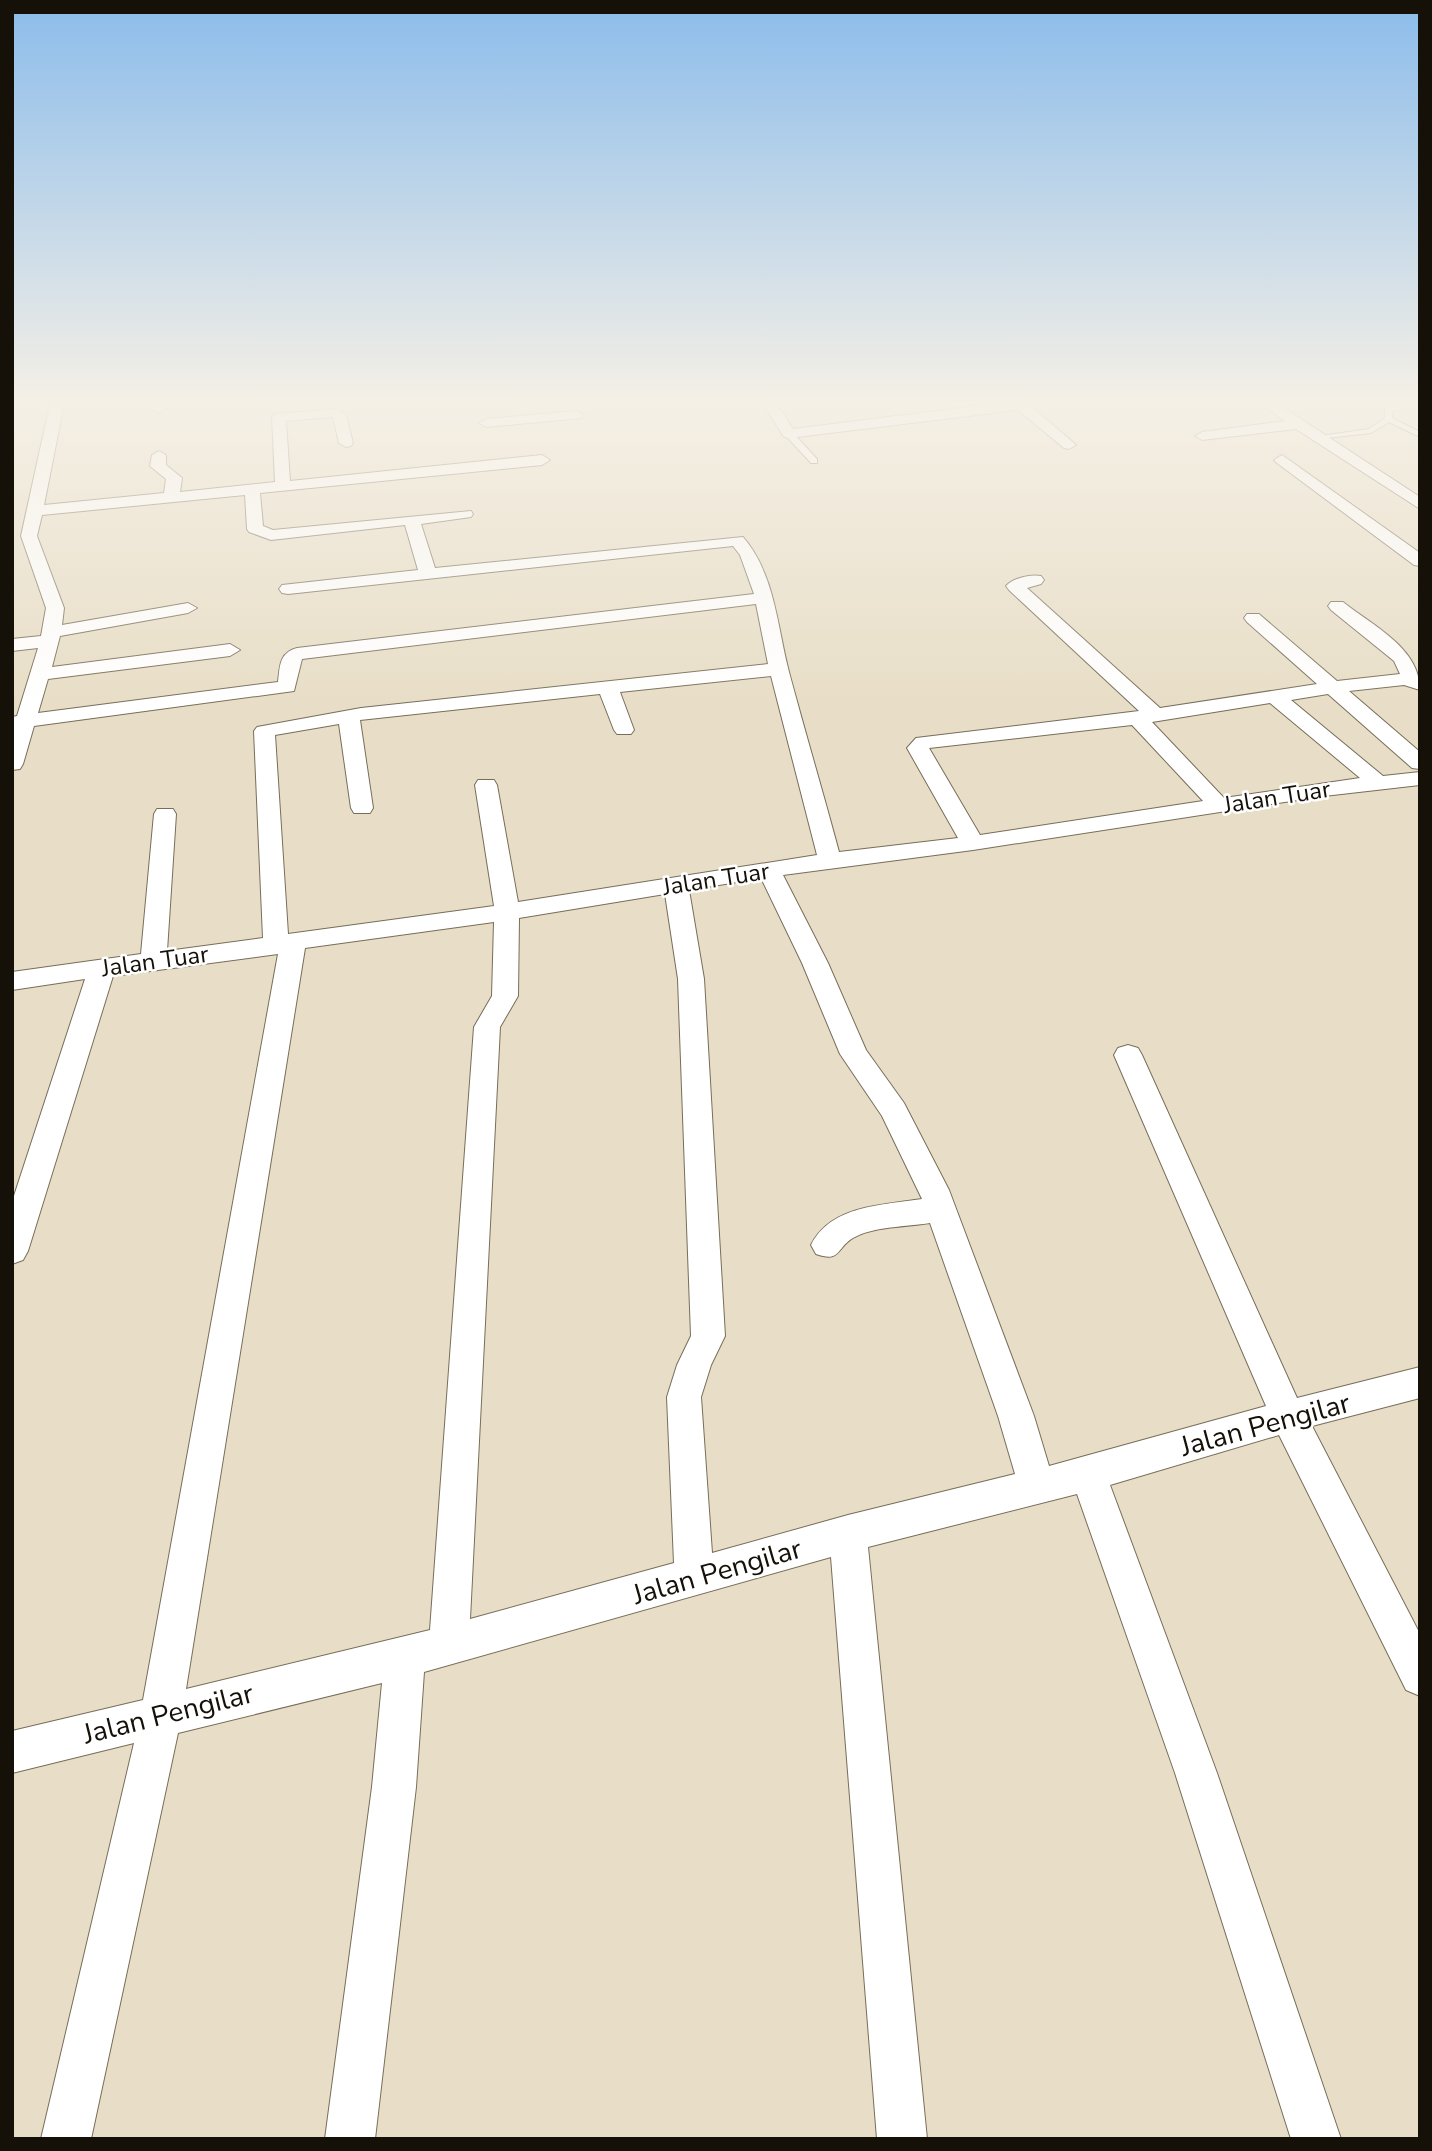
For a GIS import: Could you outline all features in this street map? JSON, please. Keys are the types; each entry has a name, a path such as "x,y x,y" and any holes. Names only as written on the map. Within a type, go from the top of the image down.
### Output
{"street":[{"path":"12,764 18,723 51,636 55,608 29,536 35,504"},
{"path":"34,511 99,504"},
{"path":"253,504 255,529 271,535 465,514"},
{"path":"1342,504 1420,562"},
{"path":"412,521 428,573"},
{"path":"288,589 737,541 748,554 764,598 779,669 830,860"},
{"path":"1035,580 1015,586 1146,716 1220,806"},
{"path":"18,723 287,687 291,658 297,654 764,598"},
{"path":"973,843 918,748 923,741 1146,716 1334,687 1416,682 1402,657 1337,606"},
{"path":"12,645 188,608"},
{"path":"1253,618 1420,763"},
{"path":"38,674 230,650"},
{"path":"66,2139 161,1714 284,944 263,733 271,729 351,718 361,714 779,669"},
{"path":"608,688 624,730"},
{"path":"1274,696 1379,783"},
{"path":"351,718 349,723 362,808"},
{"name":"Jalan Tuar","path":"12,981 507,912 830,860 973,843 1420,778"},
{"path":"449,1643 487,1027 505,996 507,912 486,785"},
{"path":"153,961 165,814"},
{"path":"769,871 815,963 854,1054 894,1111 941,1209 1016,1416 1037,1486"},
{"path":"676,886 691,979 708,1336 694,1365 684,1397 694,1577"},
{"path":"12,1251 102,968"},
{"path":"1129,1055 1288,1416 1420,1676"},
{"path":"827,1245 840,1230 864,1221 941,1209"},
{"name":"Jalan Pengilar","path":"12,1752 405,1657 848,1534 1088,1474 1288,1416 1420,1382"},
{"path":"1088,1474 1196,1773 1316,2139"},
{"path":"848,1534 902,2139"},
{"path":"350,2139 394,1787 405,1657"}]}
